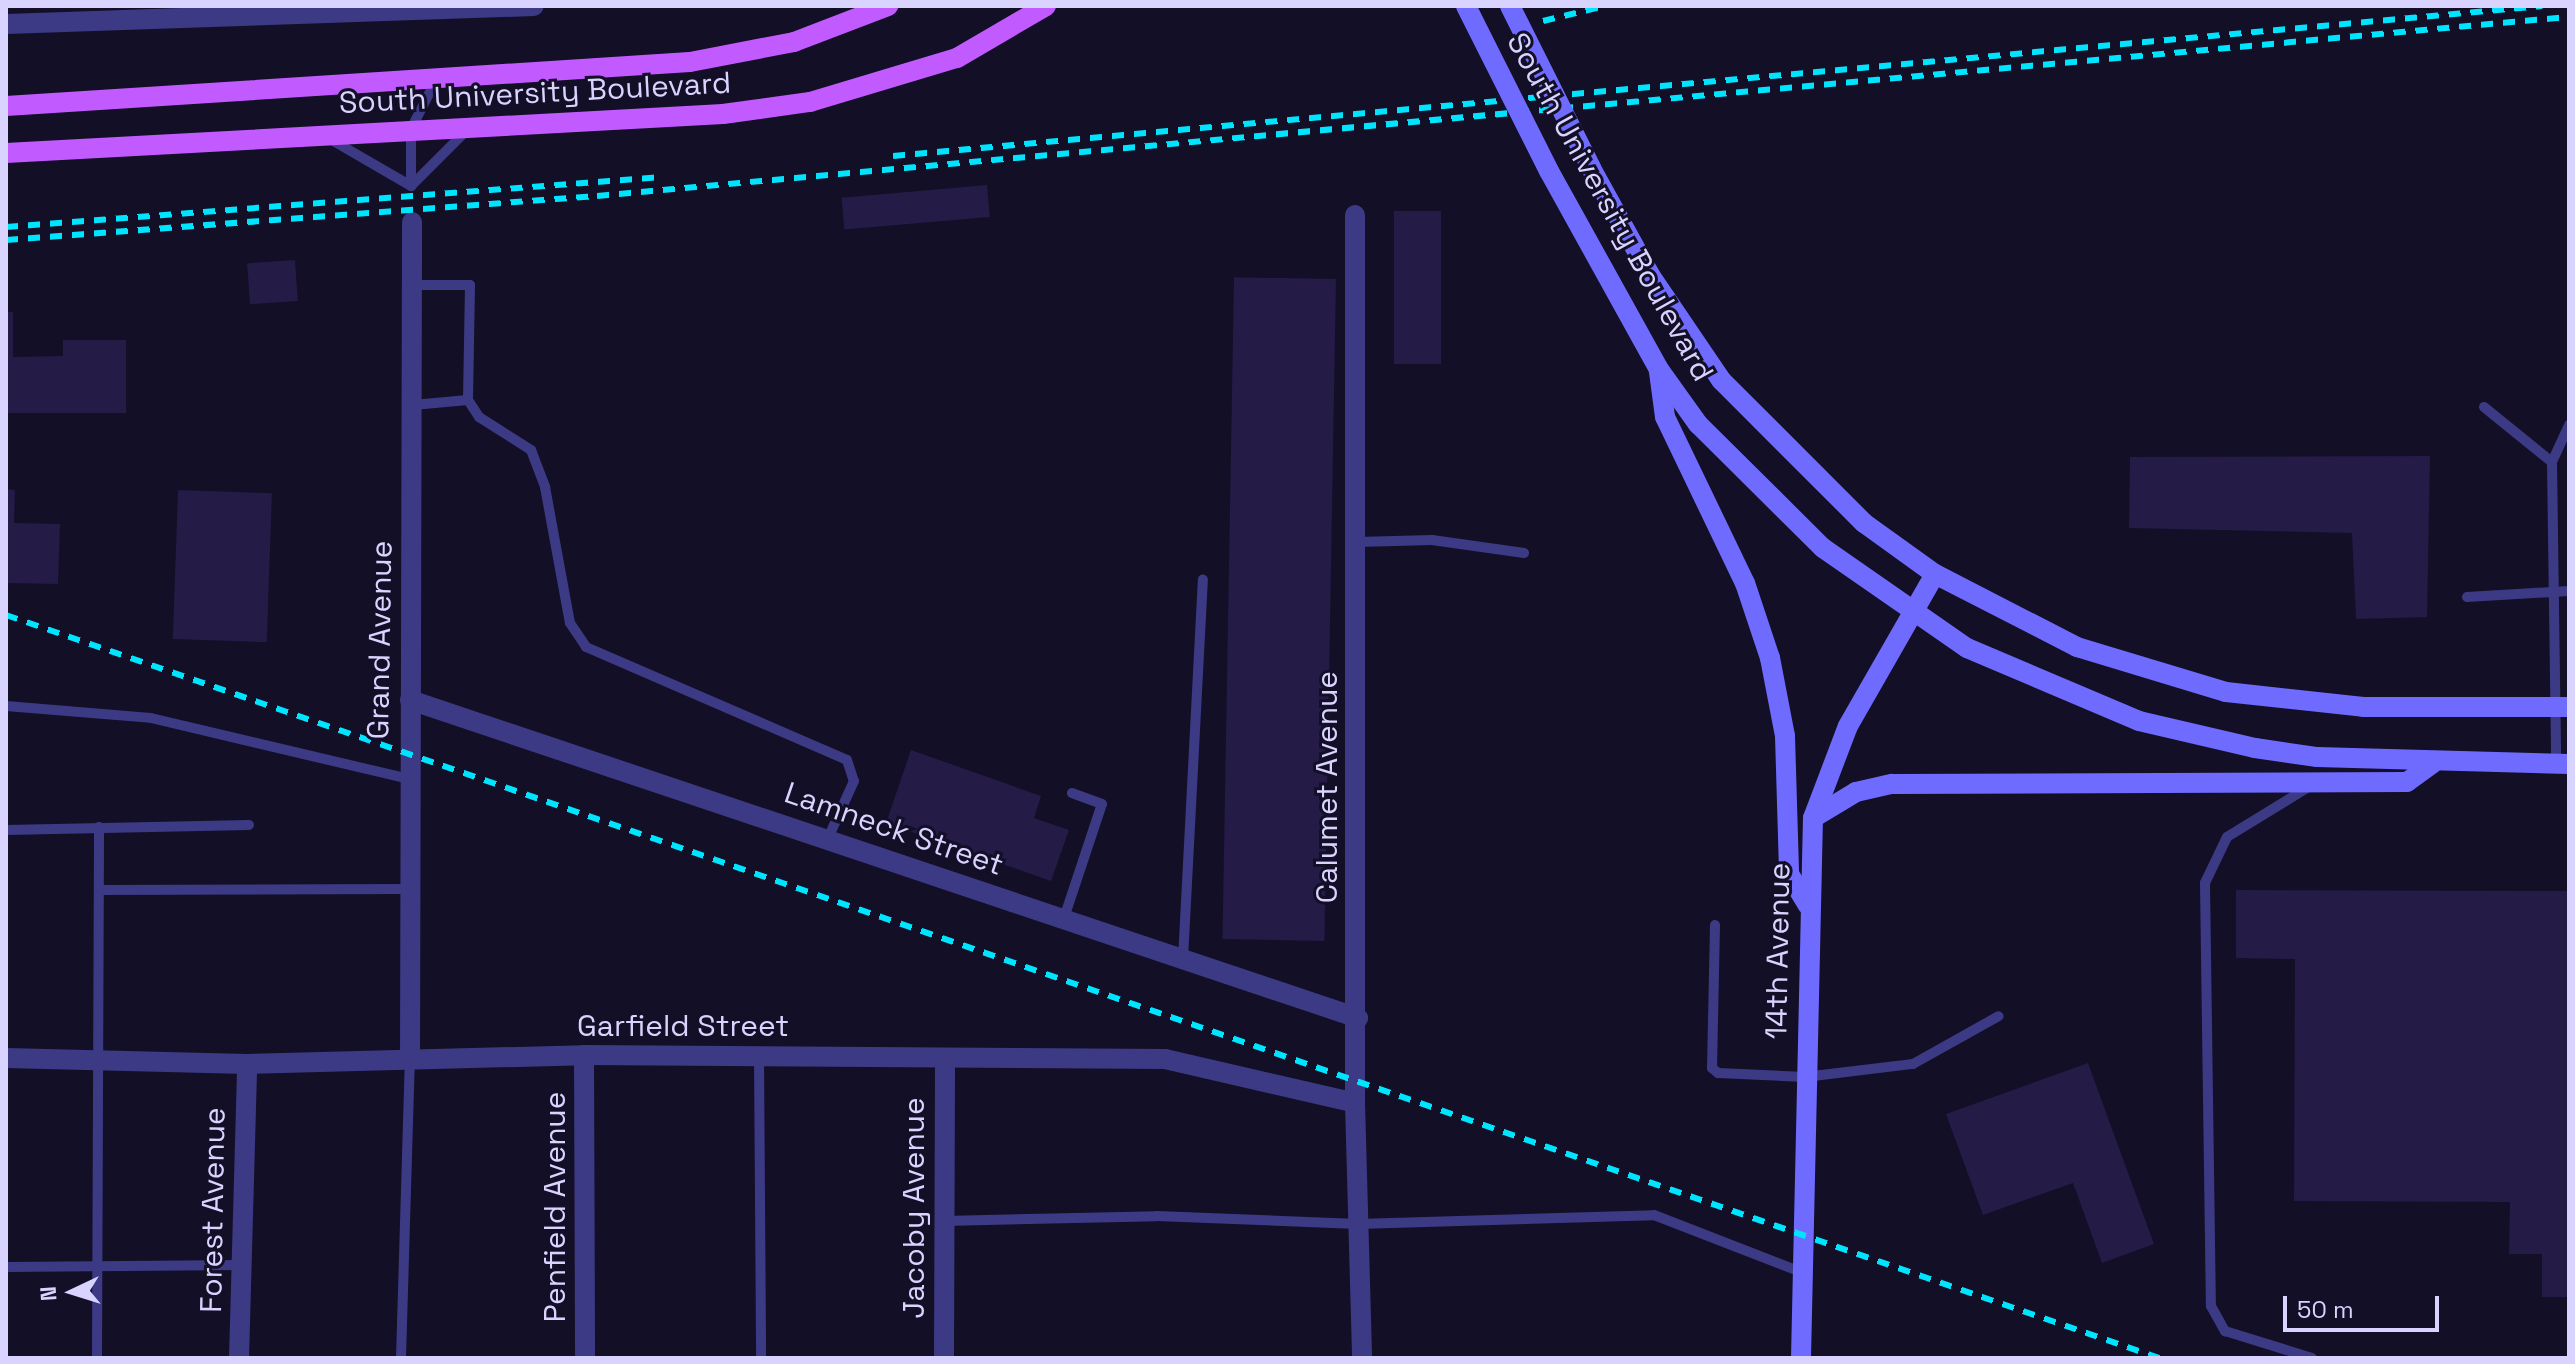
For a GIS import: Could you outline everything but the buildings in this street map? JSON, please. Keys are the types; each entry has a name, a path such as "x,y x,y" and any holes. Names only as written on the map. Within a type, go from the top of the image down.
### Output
{"main road":[{"name":"South University Boulevard","path":"6,106 435,82 703,60 794,42 888,6"},
{"name":"South University Boulevard","path":"6,153 723,114 857,92 957,58 1046,6"},
{"name":"South University Boulevard","path":"1466,6 1549,171 1658,368 1698,424 1780,513 1912,616 2028,679 2139,721 2317,757 2433,763 2562,764"},
{"name":"South University Boulevard","path":"1510,6 1591,168 1650,275 1721,380 1864,523 1935,574 2077,647 2195,685 2363,707 2561,707"},
{"path":"1658,368 1665,417 1745,583 1770,658 1785,736 1789,874 1808,906"},
{"name":"14th Avenue","path":"1801,1358 1808,906 1813,818 1848,726 1935,574"},
{"path":"1813,818 1856,792 1892,784 2407,782 2433,763"}],"street":[{"path":"6,24 144,14 534,6"},
{"name":"Calumet Avenue","path":"1355,215 1358,1018 1355,1103 1362,1358"},
{"name":"Grand Avenue","path":"410,1059 412,222"},
{"name":"Lamneck Street","path":"410,700 1358,1018"},
{"name":"Garfield Street","path":"6,1058 247,1064 584,1055 1165,1059 1355,1103"},
{"name":"Penfield Avenue","path":"584,1055 585,1358"},
{"name":"Jacoby Avenue","path":"944,1358 945,1058"},
{"name":"Forest Avenue","path":"239,1358 247,1064"}],"lane":[{"path":"411,186 411,129 435,82"},
{"path":"411,186 471,126"},
{"path":"325,135 411,186"},
{"path":"412,285 470,285 468,400 479,417 531,450 545,487 570,623 586,647 847,760 854,781 828,838"},
{"path":"413,405 468,400"},
{"path":"2484,407 2552,462"},
{"path":"2562,764 2553,591 2552,462 2569,425"},
{"path":"1357,542 1432,540 1524,553"},
{"path":"1183,959 1203,580"},
{"path":"2467,597 2569,591"},
{"path":"6,706 151,718 409,779"},
{"path":"2312,1358 2225,1331 2211,1306 2205,883 2227,837 2316,783"},
{"path":"1064,918 1102,804 1072,793"},
{"path":"6,830 249,825"},
{"path":"97,1358 99,827"},
{"path":"99,890 410,889"},
{"path":"1715,925 1712,1068 1805,1077 1913,1064 1999,1016"},
{"path":"759,1056 761,1358"},
{"path":"401,1358 410,1059"},
{"path":"944,1221 1157,1216 1358,1224 1654,1215 1801,1272"},
{"path":"6,1267 242,1265"}],"railway":[{"path":"1543,21 1605,6"},
{"path":"893,156 2542,6"},
{"path":"6,240 597,196 2569,17"},
{"path":"6,227 662,177"},
{"path":"6,615 2159,1358"}]}
